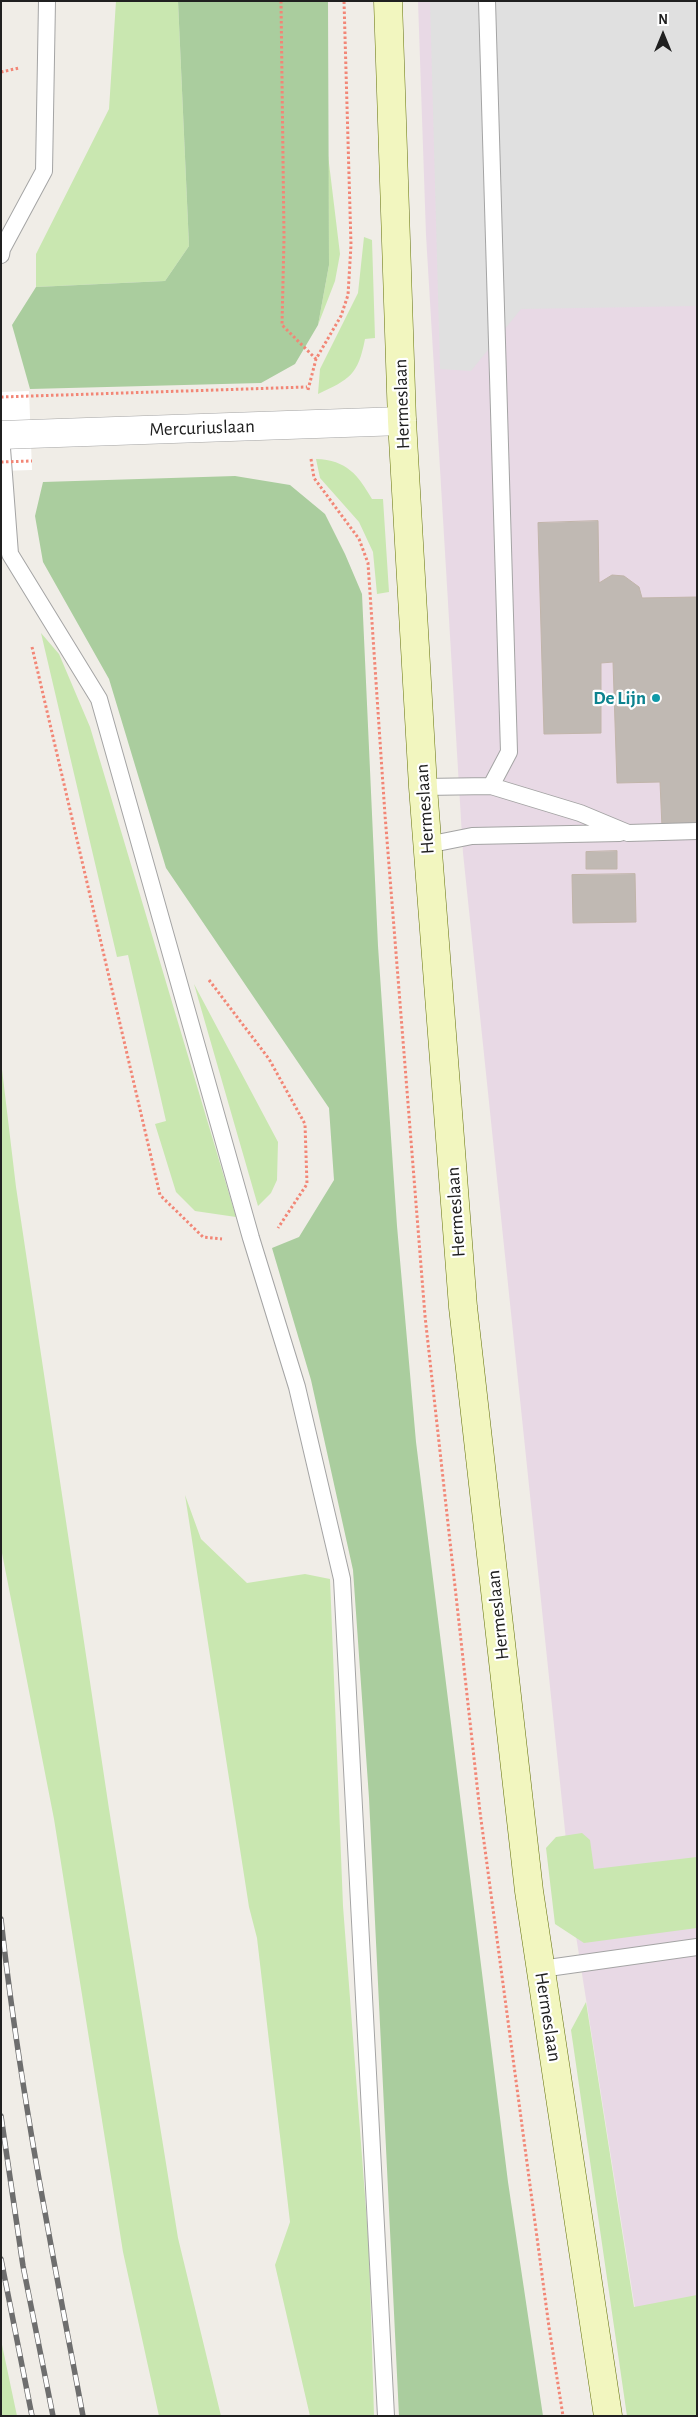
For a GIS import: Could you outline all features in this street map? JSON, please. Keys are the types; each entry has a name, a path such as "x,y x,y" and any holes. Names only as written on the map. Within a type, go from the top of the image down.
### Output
{"street":[{"name":"Hermeslaan","path":"388,1 402,421 423,788 463,1308 529,1892 608,2416"},
{"name":"Mercuriuslaan","path":"1,435 402,421"}],"lane":[{"path":"1,255 2,249 44,171 47,1"},
{"path":"487,1 509,752 491,786"},
{"path":"1,435 10,554 99,699 251,1238 297,1387 342,1579 386,2416"},
{"path":"423,788 491,786 580,813 628,833"},
{"path":"427,845 472,836 697,830"},
{"path":"541,1969 697,1947"}],"path":[{"path":"281,1 284,228 282,325 316,359"},
{"path":"1,398 307,386 316,359 341,316 348,295 351,245 344,1"},
{"path":"311,454 314,478 321,490 359,538 368,563 371,592"},
{"path":"1,462 32,461"}],"shaded area":[{"path":"418,1 697,1 697,2416 652,2416 576,1936 463,853 426,235"},
{"path":"430,1 697,1 697,306 521,309 471,371 440,369"}],"green space":[{"path":"116,1 178,1 189,246 165,281 36,287 36,254 109,109"},
{"path":"178,1 328,1 329,265 318,325 295,364 261,383 30,389 12,325 36,287 165,281 189,246"},
{"path":"328,155 340,254 335,281 318,325 329,265"},
{"path":"364,237 372,240 375,338 365,339 359,361 351,374 338,384 318,394 320,369 358,293"},
{"path":"316,459 336,462 344,466 362,483 372,499 383,499 389,592 377,594 373,552 359,522 320,478"},
{"path":"235,476 290,485 325,514 362,594 378,946 397,1226 416,1442 508,2182 543,2416 399,2416 369,1798 353,1570 311,1380 272,1248 299,1237 334,1180 329,1108 166,868 109,679 43,562 35,516 43,482"},
{"path":"41,633 59,654 90,727 236,1217 195,1211 176,1192 155,1124 166,1121 128,955 117,957"},
{"path":"194,984 278,1142 277,1180 271,1193 258,1206"},
{"path":"1,1061 16,1187 109,1809 178,2238 221,2416 159,2416 123,2252 54,1819 1,1548"},
{"path":"185,1495 201,1539 247,1583 305,1574 330,1579 343,1906 369,2249 374,2416 310,2416 275,2265 290,2222 257,1938 249,1907"},
{"path":"582,1833 590,1840 594,1869 697,1857 697,1928 584,1943 555,1924 546,1848 556,1837"},
{"path":"586,2002 634,2307 697,2295 697,2416 627,2416 571,2030"},
{"path":"1,2340 17,2416 1,2416"}],"pier":[{"path":"29,391 32,470 1,471 1,392"}],"building":[{"name":"De Lijn","path":"598,521 599,583 612,575 624,576 639,587 642,598 697,597 697,825 662,827 660,782 617,783 613,662 601,663 601,733 544,734 538,523"},
{"path":"617,851 617,869 586,869 586,852"},
{"path":"635,874 636,922 573,923 572,875"}],"railway":[{"path":"1,1919 8,1982 27,2106 83,2416"},
{"path":"1,2116 23,2266 53,2416"},
{"path":"1,2259 32,2416"}],"place":[{"name":"De Lijn","path":"656,698"}]}
